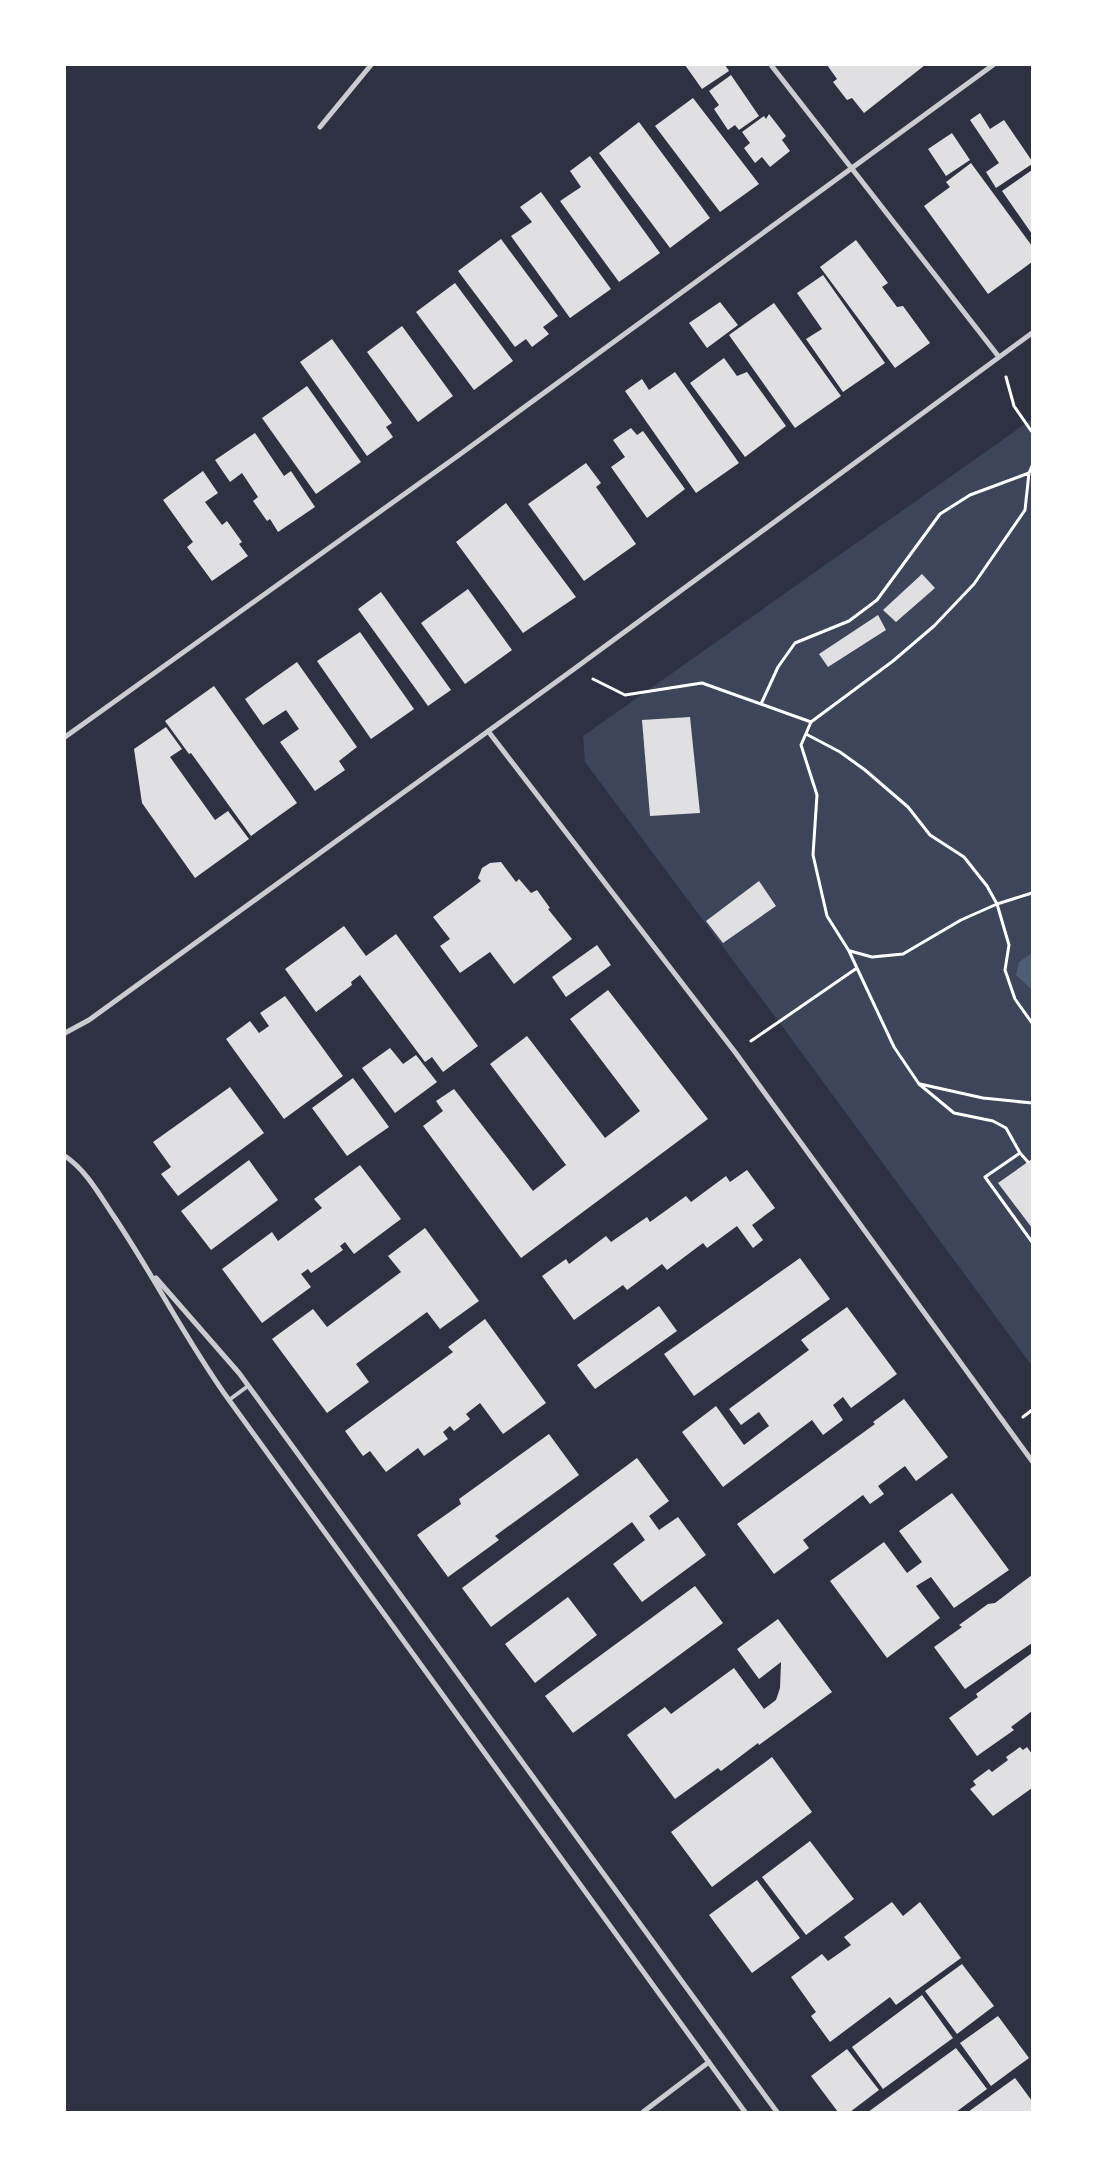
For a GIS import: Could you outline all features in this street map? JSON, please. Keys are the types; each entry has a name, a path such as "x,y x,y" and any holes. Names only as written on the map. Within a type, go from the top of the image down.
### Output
{"street":[{"path":"320,127 370,65"},
{"path":"771,65 850,169 999,357"},
{"path":"65,737 466,450 993,65"},
{"path":"65,1032 90,1020 574,669 1032,333"},
{"path":"488,731 735,1052 1032,1461"},
{"path":"65,1156 78,1165 149,1270 182,1328 229,1400 746,2112"},
{"path":"149,1270 248,1386 777,2112"},
{"path":"643,2112 709,2062"}],"lane":[{"path":"229,1400 248,1386"}],"path":[{"path":"999,357 1014,406 1032,432"},
{"path":"1028,1162 1020,1153 1006,1128 993,1121 954,1113 919,1084 894,1047 849,951 826,916 813,855 817,795 801,745 811,722 893,662 934,626 974,584 1026,510 1029,473 1032,466"},
{"path":"760,704 778,667 795,643 850,621 877,600 940,514 970,495 1029,473"},
{"path":"574,669 625,695 702,683 811,722"},
{"path":"806,734 840,752 865,770 908,807 930,835 964,858 987,886 997,904 1009,945 1005,970 1015,999 1032,1023"},
{"path":"849,951 872,957 903,954 961,920 997,904 1032,893"},
{"path":"735,1052 857,968"},
{"path":"919,1084 982,1098 1032,1103"},
{"path":"1020,1153 985,1177 1032,1242"}],"shaded area":[{"path":"1032,419 1032,1366 585,762 583,736"},
{"path":"1032,953 1032,990 1016,975 1019,962"}],"building":[{"path":"685,65 725,65 729,71 702,89"},
{"path":"827,65 925,65 864,113 852,98 847,100 833,82 837,79"},
{"path":"731,75 759,116 739,130 735,125 728,130 714,109 719,105 709,91"},
{"path":"693,98 759,184 720,212 655,126"},
{"path":"980,113 990,129 1004,120 1032,161 1032,164 996,188 986,172 999,163 970,120"},
{"path":"769,114 786,136 782,140 790,151 770,167 762,157 755,163 744,148 750,143 742,132 764,116 766,119"},
{"path":"639,122 710,218 670,248 599,153"},
{"path":"952,133 970,160 946,176 928,149"},
{"path":"590,156 660,253 619,282 560,201 581,187 570,171"},
{"path":"971,163 1032,246 1032,262 988,294 924,206 950,187 946,182"},
{"path":"1032,170 1032,234 1002,191"},
{"path":"541,192 611,289 570,318 511,236 532,222 520,207"},
{"path":"501,239 558,316 543,327 549,334 532,347 526,339 515,347 458,271"},
{"path":"856,240 888,283 882,287 897,307 903,306 930,343 895,368 820,267"},
{"path":"823,275 885,363 843,392 806,339 822,329 797,293"},
{"path":"455,283 513,361 474,390 416,312"},
{"path":"720,302 738,325 707,348 689,323"},
{"path":"774,303 841,396 795,428 729,335"},
{"path":"402,326 453,396 418,422 367,352"},
{"path":"332,339 392,423 386,427 393,437 367,456 300,362"},
{"path":"724,358 737,376 747,372 786,426 745,457 690,383"},
{"path":"675,372 739,463 696,493 625,391 642,379 649,390"},
{"path":"307,386 361,462 316,494 262,418"},
{"path":"631,428 637,435 643,431 685,489 647,518 611,467 625,457 613,440"},
{"path":"255,433 284,476 291,471 315,507 278,532 270,519 267,521 253,501 258,497 242,473 230,482 215,460"},
{"path":"586,463 601,483 596,487 636,544 584,581 528,504"},
{"path":"203,471 218,493 205,502 222,525 227,521 242,542 239,544 248,556 212,581 187,547 193,542 163,500"},
{"path":"506,503 576,597 523,633 456,542"},
{"path":"922,574 935,588 896,622 883,610"},
{"path":"468,589 512,650 465,684 421,623"},
{"path":"381,592 451,690 428,706 358,609"},
{"path":"878,615 886,630 828,667 819,654"},
{"path":"360,632 414,709 371,739 317,661"},
{"path":"297,662 357,747 339,761 345,770 315,791 280,742 299,729 286,710 263,725 245,699"},
{"path":"214,686 297,803 251,836 191,753 189,754 165,721"},
{"path":"690,717 700,813 650,816 642,720"},
{"path":"166,727 182,749 170,757 215,820 228,811 249,839 195,878 142,803 134,749"},
{"path":"501,862 516,882 519,879 531,893 537,890 550,908 548,909 572,939 514,984 490,952 460,973 440,946 450,939 433,917 481,881 478,878 482,868 490,863"},
{"path":"759,881 776,906 723,943 706,921"},
{"path":"344,926 366,956 396,934 478,1046 443,1072 432,1057 425,1062 360,975 351,982 352,985 316,1012 285,969"},
{"path":"597,945 611,965 566,997 552,977"},
{"path":"608,990 708,1119 521,1258 423,1126 443,1111 436,1101 454,1089 533,1191 566,1165 490,1064 527,1036 605,1138 640,1111 570,1019"},
{"path":"285,996 343,1076 284,1119 226,1039 250,1021 259,1033 269,1026 260,1013"},
{"path":"390,1048 403,1064 416,1055 437,1082 395,1113 362,1068"},
{"path":"353,1078 389,1127 347,1156 312,1108"},
{"path":"230,1087 264,1133 178,1196 161,1174 171,1167 153,1142"},
{"path":"1032,1159 1032,1228 998,1183"},
{"path":"249,1160 278,1200 211,1250 181,1211"},
{"path":"360,1165 401,1219 354,1254 345,1242 340,1246 343,1250 311,1273 308,1269 301,1274 311,1287 262,1323 222,1269 272,1232 278,1241 322,1208 314,1199"},
{"path":"747,1170 775,1208 752,1225 763,1240 753,1248 737,1226 707,1248 703,1243 667,1270 662,1264 627,1290 623,1285 574,1320 542,1276 566,1259 569,1264 606,1236 611,1242 647,1217 650,1222 686,1196 691,1202 726,1176 730,1182"},
{"path":"425,1228 479,1301 440,1329 427,1312 356,1364 369,1382 327,1413 272,1339 313,1309 327,1327 401,1272 388,1256"},
{"path":"800,1258 830,1299 694,1396 664,1354"},
{"path":"659,1306 677,1331 595,1389 577,1365"},
{"path":"847,1307 897,1374 851,1408 843,1397 833,1405 843,1420 823,1435 812,1420 723,1487 682,1432 716,1406 744,1445 769,1426 759,1412 741,1425 729,1409 809,1350 801,1340"},
{"path":"485,1319 546,1403 503,1434 480,1403 466,1414 470,1419 454,1431 450,1426 443,1432 448,1439 424,1456 418,1448 386,1472 370,1451 363,1456 345,1431 453,1352 448,1347"},
{"path":"904,1399 948,1457 916,1481 905,1466 878,1486 884,1494 870,1504 863,1495 803,1540 809,1548 774,1574 737,1524 875,1424 873,1422"},
{"path":"549,1434 579,1475 495,1536 499,1540 448,1577 417,1535 461,1504 459,1499"},
{"path":"637,1458 669,1501 649,1516 659,1530 678,1517 706,1555 642,1602 613,1564 645,1540 632,1522 491,1627 462,1588"},
{"path":"952,1493 1009,1570 954,1608 931,1577 916,1586 940,1618 887,1658 830,1581 884,1542 907,1573 922,1562 899,1531"},
{"path":"1032,1575 1032,1643 965,1689 934,1647 962,1627 959,1625 988,1604 995,1603"},
{"path":"695,1586 723,1623 573,1733 545,1696"},
{"path":"568,1597 597,1635 535,1683 505,1644"},
{"path":"778,1619 832,1692 721,1771 718,1768 675,1799 627,1735 665,1707 671,1714 734,1668 764,1709 776,1700 780,1688 781,1662 759,1679 737,1649"},
{"path":"1032,1653 1032,1711 1011,1727 1014,1730 977,1756 949,1718 978,1697 976,1694"},
{"path":"1020,1747 1023,1750 1027,1747 1032,1754 1032,1788 993,1816 970,1789 976,1785 973,1781 989,1769 992,1772 1008,1760 1006,1757"},
{"path":"772,1757 812,1812 712,1887 671,1832"},
{"path":"810,1841 854,1899 806,1935 762,1877"},
{"path":"757,1880 800,1938 752,1973 709,1915"},
{"path":"892,1902 903,1916 920,1902 961,1958 896,2005 890,1997 830,2042 811,2016 816,2012 791,1977 822,1954 828,1961 851,1945 844,1937"},
{"path":"962,1964 994,2006 957,2034 925,1991"},
{"path":"922,1995 953,2038 883,2089 852,2047"},
{"path":"998,2016 1029,2058 991,2086 960,2043"},
{"path":"956,2048 987,2089 956,2112 868,2112"},
{"path":"847,2049 879,2090 850,2112 838,2112 811,2076"},
{"path":"1015,2078 1032,2101 1032,2112 968,2112"}]}
